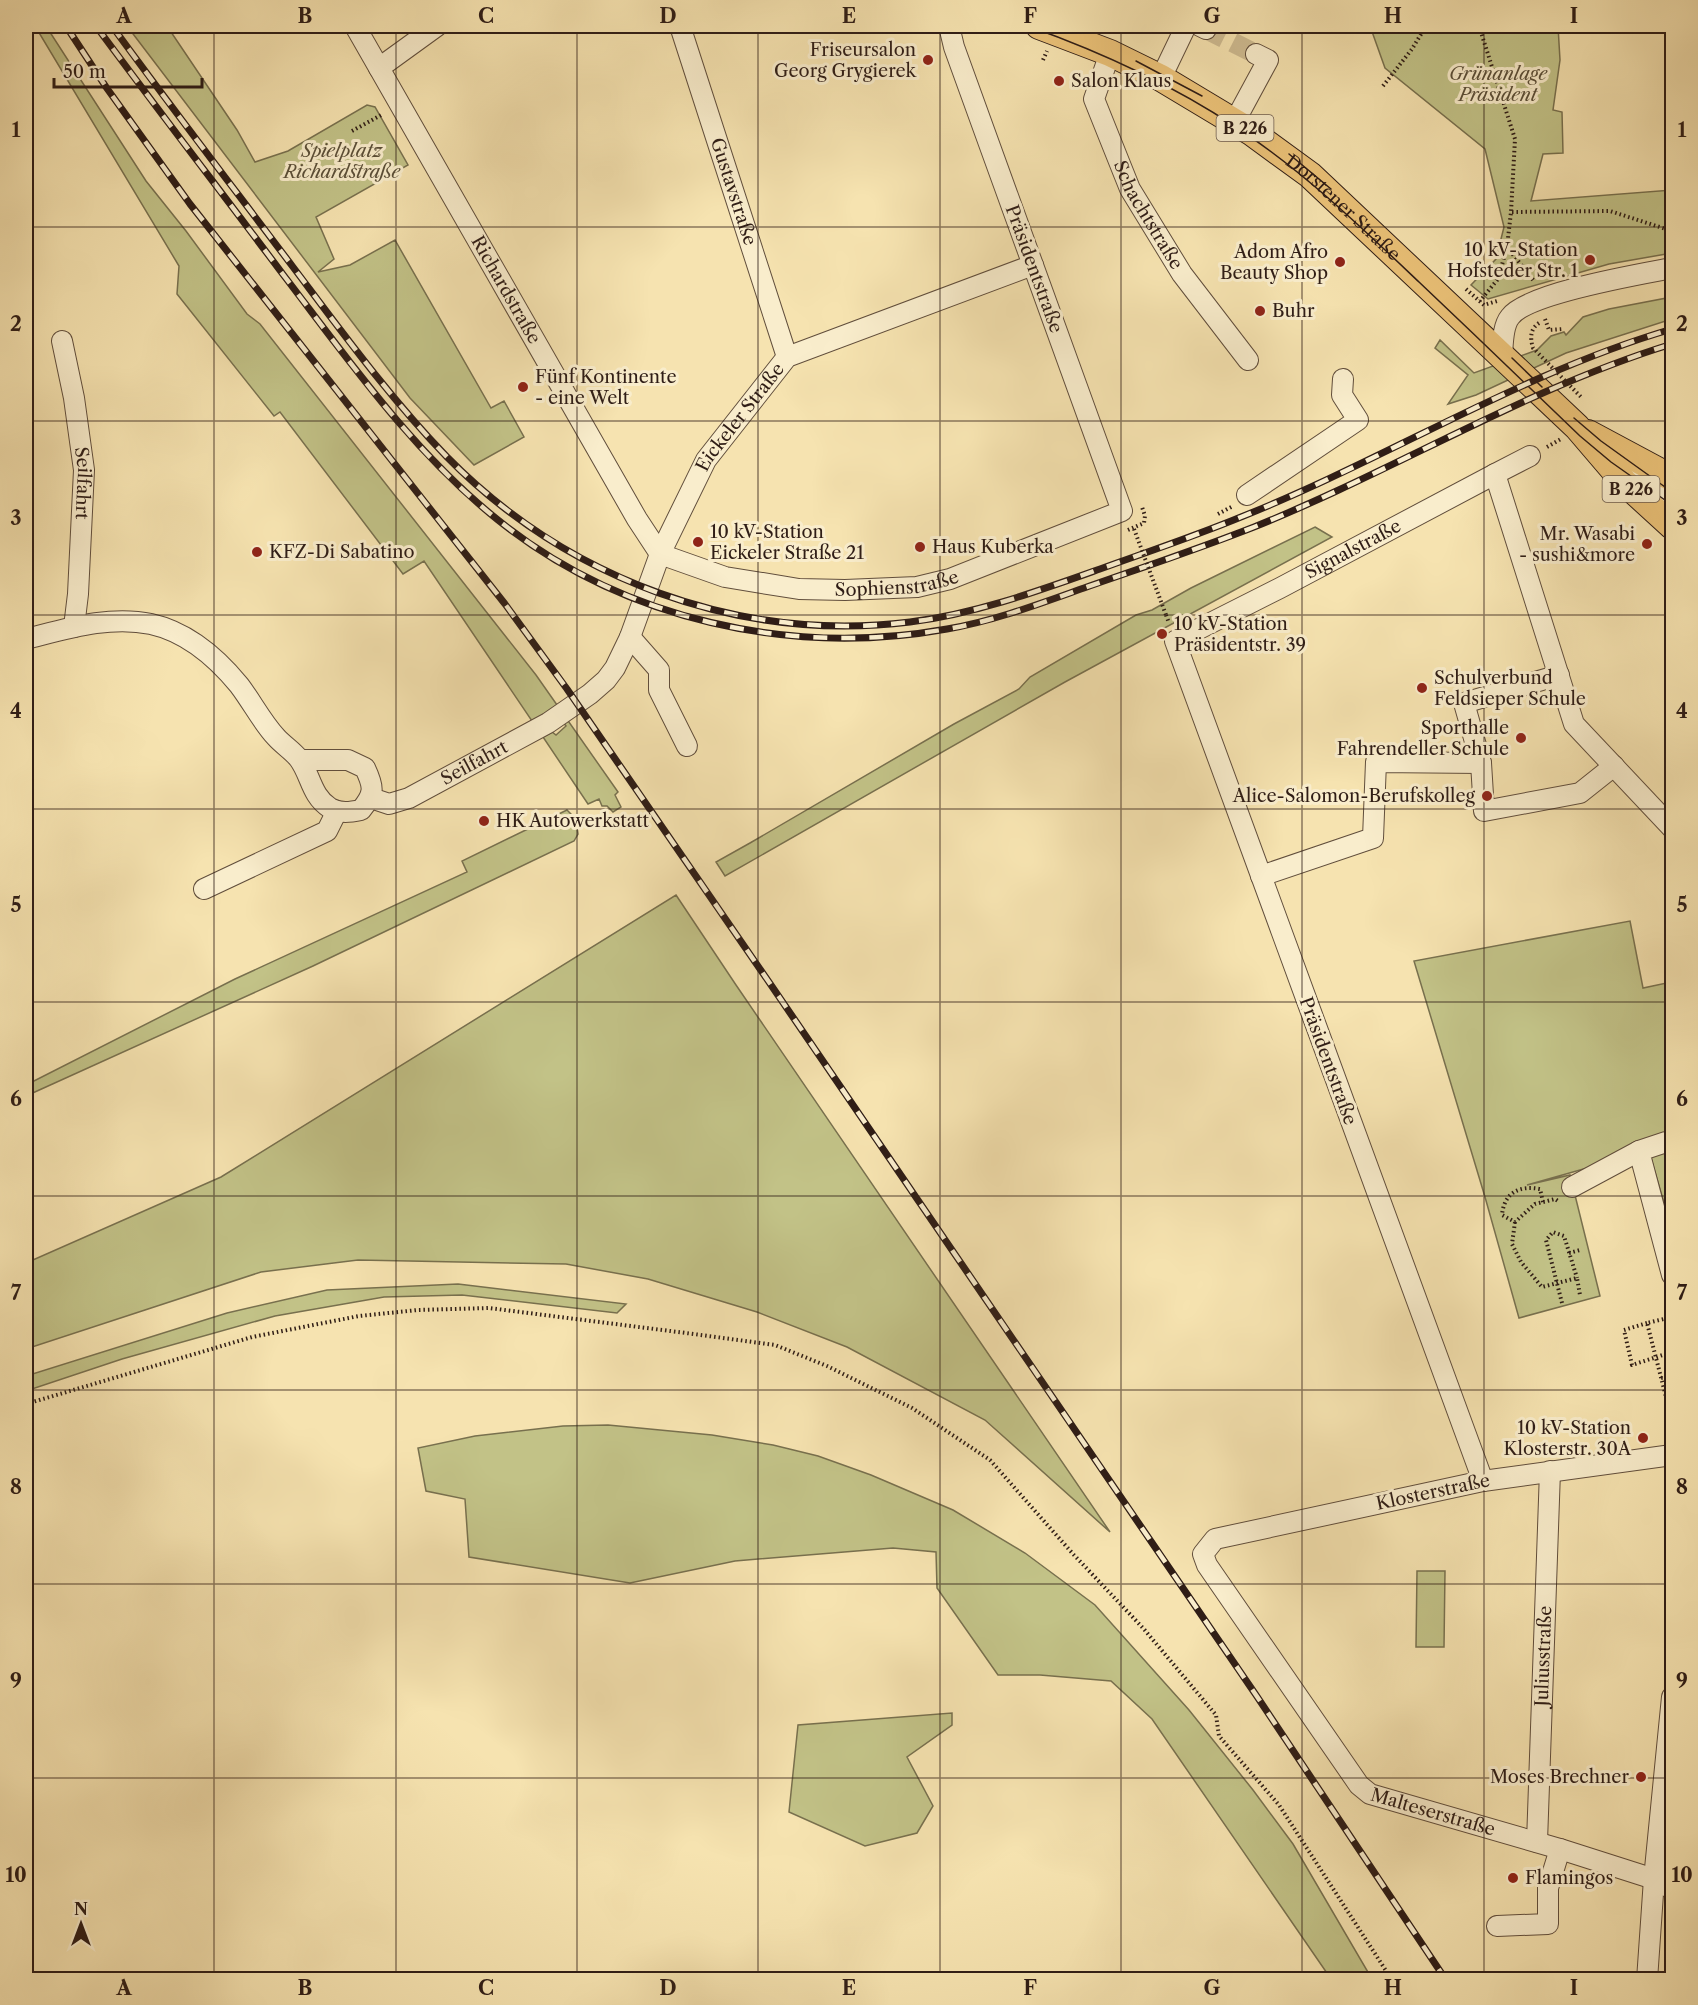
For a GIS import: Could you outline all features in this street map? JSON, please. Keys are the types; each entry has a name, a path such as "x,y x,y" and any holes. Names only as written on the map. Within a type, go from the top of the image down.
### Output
{"main road":[{"name":"Dorstener Straße","path":"1039,26 1110,53 1161,78 1234,121 1310,175 1590,438 1624,482 1672,526"},
{"name":"Dorstener Straße","path":"1590,438 1666,469"}],"street":[{"name":"Richardstraße","path":"355,26 637,519 660,554"},
{"path":"379,68 437,26"},
{"name":"Gustavstraße","path":"680,26 787,357"},
{"name":"Präsidentstraße","path":"949,26 954,47 1122,511"},
{"path":"1161,78 1186,26"},
{"name":"Schachtstraße","path":"1110,53 1094,99 1130,189 1182,274 1248,360"},
{"path":"1234,121 1268,60 1256,54"},
{"name":"Eickeler Straße","path":"572,706 606,680 615,668 630,637 660,554 706,460 787,357 1032,265"},
{"path":"1502,357 1504,332 1509,318 1521,306 1606,280 1672,268"},
{"name":"Seilfahrt","path":"62,341 74,398 84,470 78,594 74,627"},
{"path":"1247,495 1358,420 1342,395 1343,379"},
{"path":"1590,438 1672,492"},
{"path":"1590,438 1672,505"},
{"name":"Signalstraße","path":"1175,641 1530,456"},
{"path":"1495,474 1574,724 1672,828"},
{"name":"Sophienstraße","path":"660,554 725,577 758,584 799,589 845,590 917,587 950,579 1122,511"},
{"path":"26,639 74,627 107,622 130,621 175,632 196,643 239,686 276,737 300,760 310,784 331,809 345,813 361,810 371,798 372,784 364,768 348,760 300,760"},
{"path":"630,637 659,670 659,690 687,746"},
{"name":"Präsidentstraße","path":"1175,641 1483,1481"},
{"path":"1559,675 1464,703 1481,763 1484,811 1580,793 1614,766"},
{"name":"Seilfahrt","path":"371,798 389,804 409,798 548,723 572,706"},
{"path":"1261,876 1373,838 1376,762 1481,763"},
{"path":"204,889 327,831 337,811"},
{"path":"1568,1196 1639,1151 1666,1142"},
{"path":"1639,1151 1672,1275"},
{"name":"Klosterstraße","path":"1203,1554 1215,1539 1483,1481 1672,1455"},
{"name":"Juliusstraße","path":"1537,1842 1550,1471"},
{"name":"Malteserstraße","path":"1203,1554 1207,1565 1359,1785 1370,1794 1560,1849 1654,1879 1672,1889"},
{"path":"1647,1980 1654,1879 1672,1697"},
{"path":"1497,1926 1548,1924 1548,1888 1560,1849"}],"path":[{"path":"1383,86 1412,50 1426,26"},
{"path":"1479,26 1515,139 1507,247 1498,279 1480,301"},
{"path":"352,131 399,104"},
{"path":"1511,212 1610,211 1672,231"},
{"path":"1507,247 1532,278"},
{"path":"1463,286 1484,305 1507,298"},
{"path":"1542,299 1545,319 1550,330 1563,329"},
{"path":"1545,319 1535,325 1532,331 1530,339 1533,348 1587,404"},
{"path":"1530,456 1554,443 1590,438"},
{"path":"1142,508 1145,516 1144,524 1134,529 1166,615"},
{"path":"1515,1222 1502,1215 1503,1203 1512,1192 1530,1187 1540,1189 1543,1202"},
{"path":"1568,1196 1535,1204 1515,1222 1512,1244 1521,1262 1542,1287 1577,1278"},
{"path":"1562,1304 1546,1240 1553,1232 1564,1236 1580,1295"},
{"path":"1569,1253 1580,1250"},
{"path":"26,1404 252,1337 359,1316 418,1310 489,1308 775,1345 827,1366 912,1408 990,1460 1074,1555 1143,1628 1216,1715 1219,1736 1279,1806 1335,1888 1392,1980"},
{"path":"1672,1317 1624,1330 1632,1365 1672,1352"},
{"path":"1647,1323 1661,1378 1670,1399 1672,1420"},
{"path":"1661,1378 1672,1375"}],"green space":[{"path":"35,26 46,26 146,181 247,314 260,324 536,675 618,792 615,795 621,807 613,812 607,806 602,806 599,799 588,804 543,737 552,732 556,735 566,726 554,710 534,724 424,561 403,574 280,412 274,416 177,294 179,266"},
{"name":"Spielplatz Richardstraße","path":"127,26 167,26 237,130 255,162 288,151 367,105 375,107 408,165 316,217 334,259 318,272 350,265 395,240 491,408 504,401 524,437 474,465 410,398"},
{"name":"Grünanlage Präsident","path":"1370,26 1558,26 1560,60 1553,110 1562,112 1563,153 1543,154 1531,201 1672,190 1672,253 1609,264 1488,299 1471,285 1496,259 1504,227 1485,149 1385,68"},
{"path":"1672,297 1672,319 1566,353 1476,395 1448,404 1468,375 1435,348 1440,340 1474,373 1537,350 1551,336 1564,332 1566,335 1583,317 1609,309"},
{"path":"1315,527 1332,537 1065,682 725,876 716,862 954,724 1019,689 1030,677 1136,615 1152,610 1191,588"},
{"path":"567,810 576,819 578,834 574,841 313,966 26,1096 26,1085 235,979 467,872 462,861"},
{"path":"676,895 1110,1532 985,1420 847,1347 757,1312 648,1279 566,1264 358,1260 261,1272 26,1349 26,1263 221,1177"},
{"path":"1630,921 1643,988 1671,982 1672,985 1672,1144 1527,1185 1570,1175 1600,1296 1519,1318 1414,961"},
{"path":"1672,1149 1672,1230 1650,1155"},
{"path":"458,1284 626,1304 617,1313 462,1295 384,1297 275,1316 122,1359 26,1391 26,1376 227,1313 327,1290"},
{"path":"608,1425 712,1435 773,1445 818,1456 871,1475 953,1510 1025,1553 1095,1605 1189,1710 1293,1844 1372,1979 1331,1979 1152,1719 1111,1681 1040,1675 998,1675 937,1588 936,1552 893,1548 735,1561 630,1583 469,1557 465,1499 426,1491 418,1448 475,1436 563,1426"},
{"path":"1417,1571 1445,1571 1444,1647 1416,1647"},
{"path":"952,1713 952,1725 907,1757 933,1806 917,1833 865,1846 789,1812 798,1725"}],"tunnel":[{"path":"1206,29 1256,54"}],"tram line":[{"path":"1028,26 1109,58 1161,83 1211,111 1261,144 1353,220 1580,436 1611,462 1672,505"},
{"path":"1136,61 1202,96"},
{"path":"1289,154 1331,189"},
{"path":"1512,358 1542,387"},
{"path":"1574,418 1601,441 1672,492"}],"railway":[{"path":"66,26 106,87 190,204 505,604 567,689 1256,1695 1446,1980"},
{"path":"96,26 384,405 410,436 467,494 498,520 547,555 599,583 654,606 711,623 769,633 829,638 888,636 947,629 999,617 1254,527 1307,505 1565,384 1618,362 1672,344"},
{"path":"112,26 348,340 406,412 447,457 494,500 546,537 601,568 659,593 720,611 782,622 846,626 910,622 1006,601 1241,517 1561,369 1616,347 1672,329"}],"place":[{"name":"Friseursalon Georg Grygierek","path":"928,60"},
{"name":"Salon Klaus","path":"1059,81"},
{"name":"10 kV-Station Hofsteder Str. 1","path":"1590,260"},
{"name":"Adom Afro Beauty Shop","path":"1340,262"},
{"name":"Buhr","path":"1260,311"},
{"name":"Fünf Kontinente - eine Welt","path":"523,387"},
{"name":"10 kV-Station Eickeler Straße 21","path":"698,542"},
{"name":"Mr. Wasabi - sushi&more","path":"1647,544"},
{"name":"Haus Kuberka","path":"920,547"},
{"name":"KFZ-Di Sabatino","path":"257,552"},
{"name":"10 kV-Station Präsidentstr. 39","path":"1162,634"},
{"name":"Schulverbund Feldsieper Schule","path":"1422,688"},
{"name":"Sporthalle Fahrendeller Schule","path":"1521,738"},
{"name":"Alice-Salomon-Berufskolleg","path":"1487,796"},
{"name":"HK Autowerkstatt","path":"484,821"},
{"name":"10 kV-Station Klosterstr. 30A","path":"1643,1438"},
{"name":"Moses Brechner","path":"1641,1777"},
{"name":"Flamingos","path":"1513,1878"}]}
